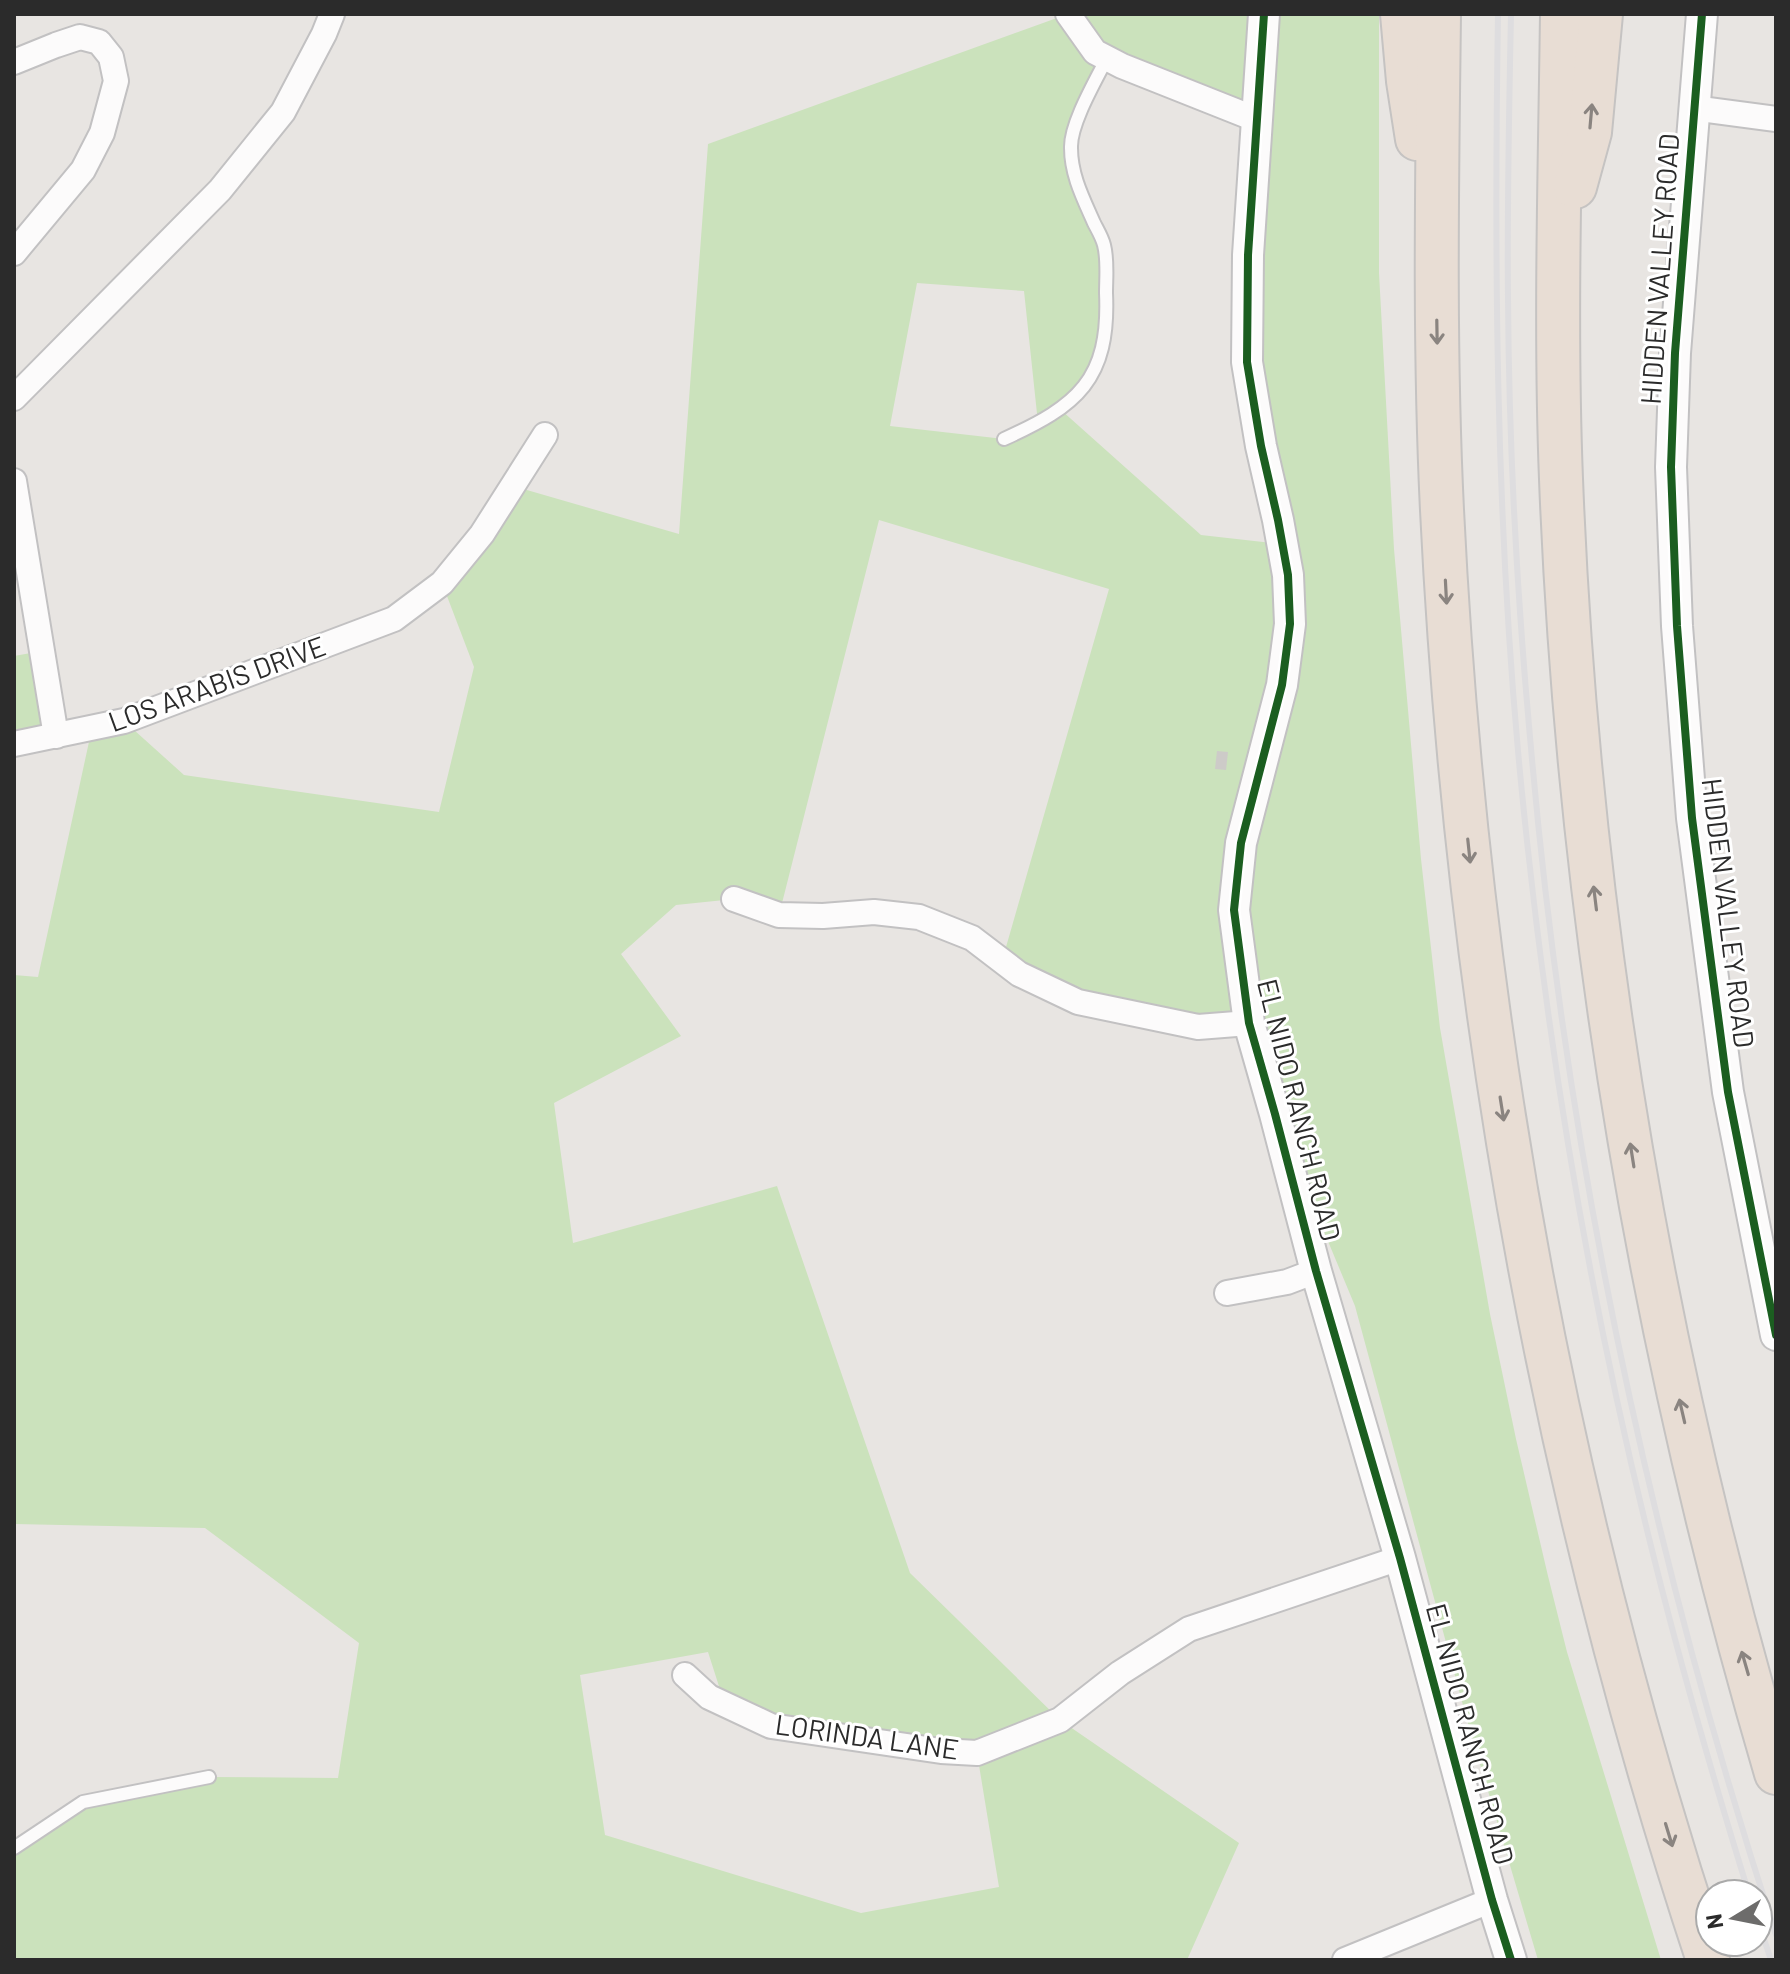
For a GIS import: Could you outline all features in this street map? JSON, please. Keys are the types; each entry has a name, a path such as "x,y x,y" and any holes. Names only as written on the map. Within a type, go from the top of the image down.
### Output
{"highway":[{"path":"1402,14 1408,81 1436,254"},
{"path":"1439,14 1436,254 1440,481 1454,706 1473,888 1501,1099 1537,1307 1588,1542 1647,1760 1708,1960"},
{"path":"1562,14 1559,397 1567,581 1595,905 1630,1144 1664,1325 1721,1574 1773,1757"},
{"path":"1559,246 1590,132 1601,14"}],"street":[{"path":"14,398 220,190 283,112 332,14"},
{"path":"1068,14 1095,52 1122,66 1258,120"},
{"name":"EL NIDO RANCH ROAD","path":"1264,14 1248,255 1247,362 1288,575 1290,624 1282,685 1241,843 1234,910 1249,1023 1511,1960"},
{"name":"HIDDEN VALLEY ROAD","path":"1702,14 1675,353 1671,467 1677,626 1692,818 1728,1092 1776,1335"},
{"path":"14,62 80,37 99,42 111,57 116,81 102,133 83,170 14,253"},
{"path":"1693,108 1776,119"},
{"name":"LOS ARABIS DRIVE","path":"14,744 124,721 394,619 442,583 482,534 545,435"},
{"path":"14,481 56,736"},
{"path":"734,899 779,915 874,912 919,917 972,938 1019,974 1078,1002 1198,1027 1249,1023"},
{"path":"1227,1293 1287,1282 1316,1271"},
{"name":"LORINDA LANE","path":"685,1675 709,1697 771,1726 941,1751 977,1753 1060,1720 1120,1673 1189,1629 1400,1558"},
{"path":"1345,1960 1492,1900"}],"lane":[{"path":"1004,439 1060,410 1084,388 1095,369 1106,332 1104,245 1073,171 1070,144 1079,116 1107,58"},
{"path":"14,1848 83,1802 209,1777"}],"green space":[{"path":"1068,14 1379,14 1379,273 1394,549 1421,859 1440,1028 1490,1314 1548,1576 1567,1652 1661,1960 1538,1960 1467,1720 1355,1306 1275,1114 1249,1024 1078,1002 1002,961 1109,589 879,520 779,915 734,899 676,905 621,954 681,1036 554,1103 573,1243 777,1186 910,1573 1060,1720 1239,1843 1187,1960 14,1960 14,1848 83,1802 209,1777 338,1778 359,1643 205,1528 14,1524 14,975 38,977 92,728 124,721 184,775 439,812 474,667 442,583 513,486 679,534 708,144","holes":["1108,58 1258,120 1261,446 1282,544 1201,535 1061,410 1095,369 1107,299 1104,245 1070,144","917,283 1024,291 1038,423 1004,439 890,426","708,1652 725,1705 977,1753 999,1887 861,1913 605,1835 580,1675"]},
{"path":"42,651 56,736 14,744 14,656"}],"building":[{"path":"1217,751 1228,752 1226,770 1215,769"}],"railway":[{"path":"1498,14 1498,383 1505,567 1518,751 1541,956 1571,1160 1631,1462 1688,1687 1744,1878"},
{"path":"1511,14 1508,298 1515,523 1531,748 1546,899 1566,1049 1619,1348 1652,1496 1689,1644 1776,1935"}],"cycle path":[{"path":"1264,14 1248,255 1247,362 1288,575 1290,624 1282,685 1241,843 1234,910 1249,1023 1511,1960"},
{"path":"1702,14 1675,353 1671,467 1677,626 1692,818 1728,1092 1776,1335"}]}
